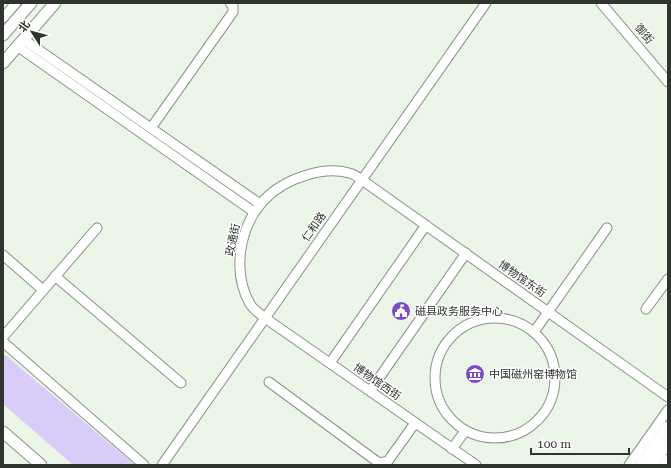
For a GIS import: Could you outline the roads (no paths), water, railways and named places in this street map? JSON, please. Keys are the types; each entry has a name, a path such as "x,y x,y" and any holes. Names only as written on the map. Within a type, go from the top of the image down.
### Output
{"main road":[{"path":"3,35 31,3"},
{"path":"3,63 55,3"},
{"path":"641,465 668,427"},
{"path":"3,432 41,465"},
{"path":"652,465 668,442"}],"street":[{"path":"3,18 16,3"},
{"path":"151,128 233,12 233,6 230,3"},
{"name":"仁和路","path":"162,465 486,3"},
{"name":"御街","path":"601,3 668,82"},
{"path":"20,43 151,128 260,204"},
{"path":"20,43 254,212"},
{"name":"政通街","path":"265,318 250,305 243,287 240,270 240,254 244,236 254,212 272,193 300,177 314,173 338,171 350,173 362,180"},
{"name":"博物馆东街","path":"362,180 668,397"},
{"path":"330,363 426,225"},
{"path":"3,337 97,228"},
{"path":"534,332 607,228"},
{"path":"370,391 466,253"},
{"path":"3,255 43,290"},
{"path":"55,276 181,383"},
{"path":"646,309 668,278"},
{"name":"博物馆西街","path":"265,318 476,465"},
{"path":"500,318 515,321 528,327 534,332 544,342 551,354 555,367 556,380 554,394 545,413 530,428 505,438 491,439 478,437 459,427 444,411 438,397 435,383 438,361 444,347 464,326 485,319 500,318"},
{"path":"3,342 144,465"},
{"path":"269,382 379,463 388,460 415,422"},
{"path":"629,465 668,410"},
{"path":"452,449 465,431"}],"place":[{"name":"磁县政务服务中心","path":"401,311"},
{"name":"中国磁州窑博物馆","path":"475,374"}]}
